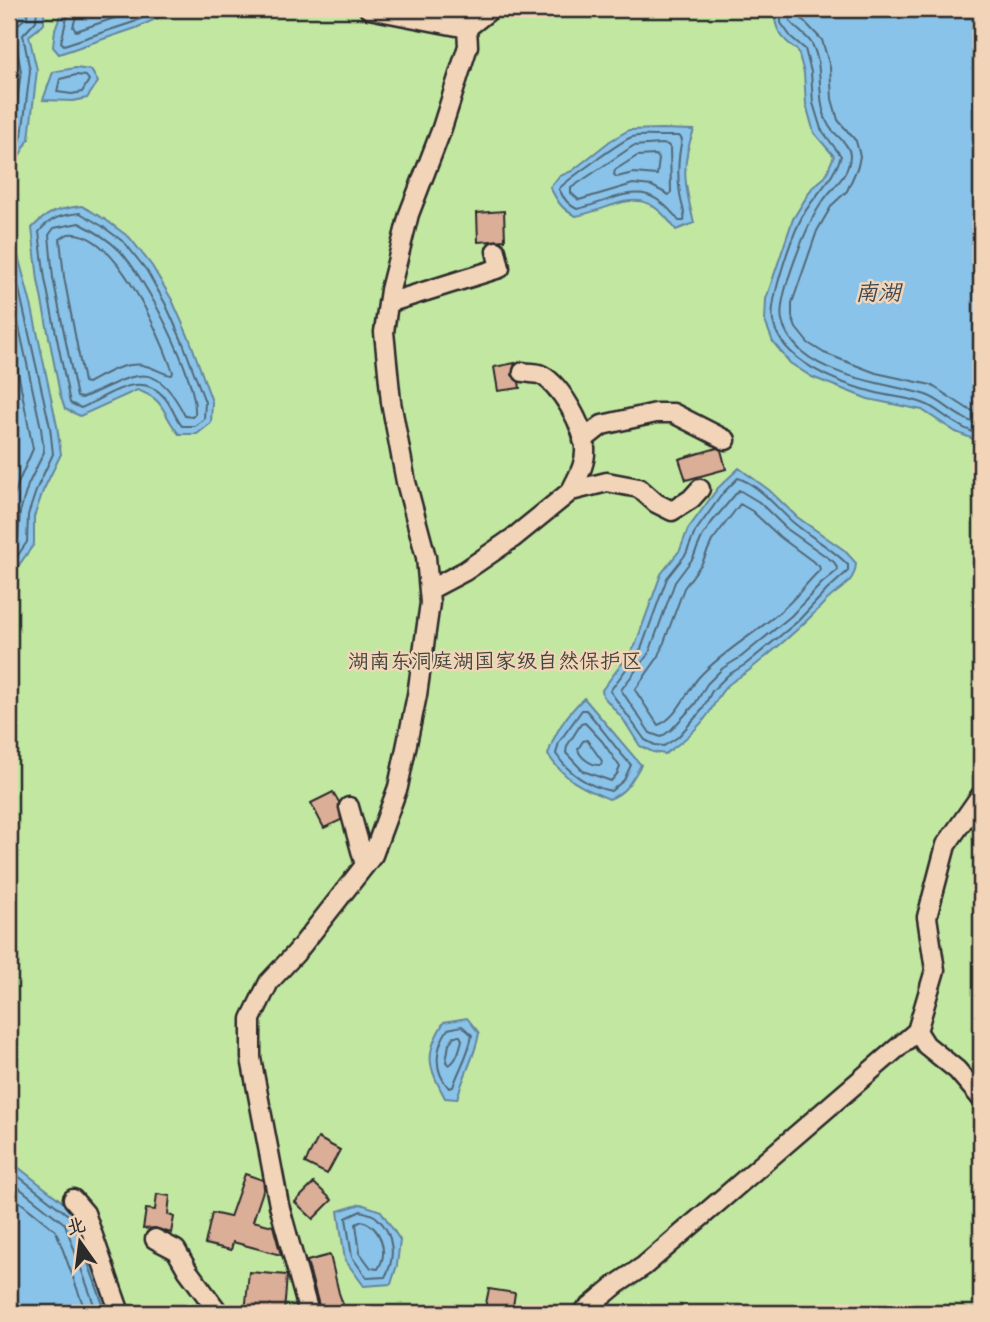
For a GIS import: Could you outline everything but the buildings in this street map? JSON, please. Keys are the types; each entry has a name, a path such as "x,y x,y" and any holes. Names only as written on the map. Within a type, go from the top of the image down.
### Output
{"street":[{"path":"369,9 467,28 491,9"},
{"path":"309,1313 279,1205 251,1058 251,1019 269,982 296,953 373,855 398,787 417,695 430,604 426,557 406,482 391,402 384,332 409,214 468,46 467,28"},
{"path":"388,303 500,268 496,251"},
{"path":"523,372 541,374 565,399 578,422 586,448 583,465 571,491"},
{"path":"583,440 602,425 656,413 673,413 726,440"},
{"path":"429,590 465,571 513,538 571,491 607,482 639,488 656,503 672,512 700,489"},
{"path":"582,1313 644,1266 917,1031 935,970 927,917 946,845 981,795"},
{"path":"349,807 365,865"},
{"path":"917,1031 926,1045 957,1070 981,1098"},
{"path":"73,1199 85,1213 120,1313"},
{"path":"155,1239 176,1250 219,1313"}],"green space":[{"name":"湖南东洞庭湖国家级自然保护区","path":"9,9 981,9 981,1313 9,1313"}],"water":[{"path":"9,9 44,9 44,24 29,36 37,70 29,139 9,174"},
{"path":"63,9 164,9 160,17 136,28 59,54 53,47 55,30"},
{"name":"南湖","path":"775,9 981,9 981,442 956,432 922,410 868,399 812,377 790,363 773,342 765,321 766,299 793,219 812,188 825,177 834,156 814,133 806,104 804,73 798,51 780,33"},
{"path":"75,68 91,70 98,82 87,98 73,101 43,100 53,72"},
{"path":"629,130 694,130 687,154 685,176 694,223 676,230 664,215 642,201 620,203 576,216 563,208 550,187 560,176 572,171 610,141"},
{"path":"82,206 130,238 152,266 172,300 190,340 212,402 211,423 197,434 179,434 159,403 137,390 80,416 65,409 38,280 32,228 54,212"},
{"path":"9,222 32,308 61,454 34,517 34,544 14,572 9,609"},
{"path":"739,468 769,490 797,517 844,550 856,563 855,570 845,586 798,629 726,687 705,719 689,735 665,754 653,752 640,746 623,719 603,696 602,690 635,646 661,574 680,550 688,529 718,488"},
{"path":"584,698 641,765 624,790 609,799 575,782 561,771 548,755 562,724"},
{"path":"467,1018 479,1033 477,1042 457,1099 445,1098 432,1068 433,1043 444,1022"},
{"path":"9,1160 78,1214 114,1313 9,1313"},
{"path":"361,1204 381,1211 400,1240 391,1284 364,1286 345,1260 338,1211"}]}
